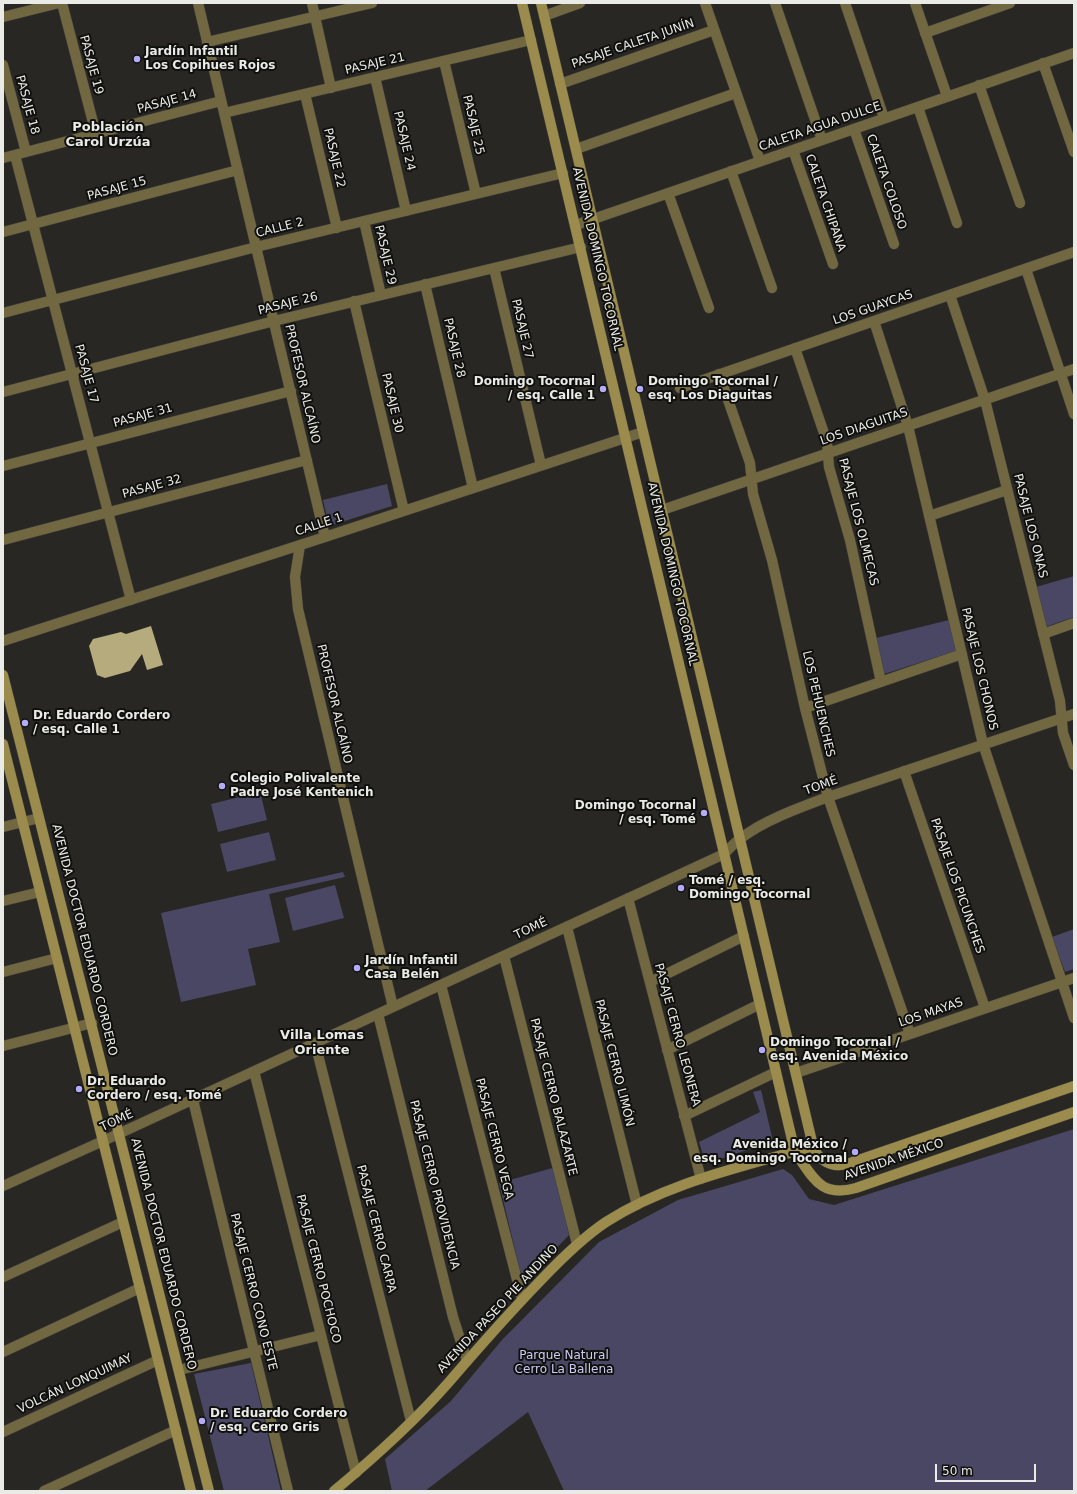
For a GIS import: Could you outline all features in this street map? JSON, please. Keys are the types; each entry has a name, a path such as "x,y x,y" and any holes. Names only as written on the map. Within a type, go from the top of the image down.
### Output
{"main road":[{"name":"AVENIDA DOMINGO TOCORNAL","path":"522,3 576,225 795,1152"},
{"name":"AVENIDA DOMINGO TOCORNAL","path":"541,3 813,1146"},
{"name":"AVENIDA DOCTOR EDUARDO CORDERO","path":"3,675 209,1491"},
{"path":"3,744 191,1491"},
{"name":"AVENIDA MÉXICO","path":"813,1146 819,1158 825,1162 836,1166 847,1164 1074,1086"},
{"name":"AVENIDA MÉXICO","path":"795,1152 818,1183 830,1190 843,1191 856,1188 1074,1112"},
{"path":"795,1152 813,1146"},
{"name":"AVENIDA PASEO PIE ANDINO","path":"334,1491 356,1473 412,1421 522,1299 577,1244 606,1222 663,1193 701,1179 795,1152"}],"street":[{"path":"3,17 38,6 59,3"},
{"name":"PASAJE 19","path":"62,3 96,134"},
{"name":"PROFESOR ALCAÍNO","path":"198,3 325,537"},
{"path":"312,3 331,88"},
{"path":"207,42 372,3"},
{"path":"544,16 580,3"},
{"path":"705,3 760,161"},
{"path":"775,3 822,140"},
{"path":"845,3 884,118"},
{"path":"915,3 947,96"},
{"path":"925,32 1010,3"},
{"name":"PASAJE CALETA JUNÍN","path":"560,84 714,30"},
{"name":"PASAJE 21","path":"224,113 531,40"},
{"name":"CALETA AGUA DULCE","path":"576,225 1074,52"},
{"name":"PASAJE 25","path":"444,61 476,194"},
{"path":"1043,63 1074,152"},
{"name":"PASAJE 18","path":"3,65 26,152"},
{"name":"PASAJE 24","path":"375,77 406,211"},
{"path":"979,85 1020,203"},
{"path":"576,149 736,93"},
{"name":"PASAJE 22","path":"305,94 337,228"},
{"name":"PASAJE 14","path":"3,158 221,101"},
{"path":"918,107 957,223"},
{"name":"CALETA COLOSO","path":"854,129 894,244"},
{"name":"CALETA CHIPANA","path":"793,150 833,264"},
{"name":"PASAJE 17","path":"15,155 131,600"},
{"name":"PASAJE 15","path":"3,232 238,170"},
{"path":"731,171 772,288"},
{"name":"CALLE 2","path":"3,312 256,247 563,173"},
{"path":"668,193 709,308"},
{"name":"PASAJE 29","path":"364,221 381,295"},
{"name":"PASAJE 26","path":"3,392 274,320 581,247"},
{"name":"LOS GUAYCAS","path":"680,388 1074,252"},
{"name":"PASAJE 27","path":"494,268 541,465"},
{"path":"1026,269 1074,414"},
{"name":"PASAJE 28","path":"425,284 473,488"},
{"name":"PASAJE LOS ONAS","path":"950,295 985,400 1060,701 1063,732 1074,765"},
{"name":"PASAJE 30","path":"354,301 404,511"},
{"name":"PASAJE LOS CHONOS","path":"874,321 908,426 983,744 1074,1018"},
{"name":"PASAJE LOS OLMECAS","path":"795,348 827,442 829,467 851,547 881,682"},
{"name":"LOS DIAGUITAS","path":"662,510 1074,369"},
{"name":"LOS PEHUENCHES","path":"719,374 750,463 753,494 772,560 805,708 828,797 910,1034"},
{"name":"PASAJE 31","path":"3,466 290,391"},
{"name":"CALLE 1","path":"3,641 643,432"},
{"name":"PASAJE 32","path":"3,540 307,460"},
{"path":"929,516 1007,490"},
{"name":"PROFESOR ALCAÍNO","path":"300,545 296,577 298,609 393,1007"},
{"path":"1043,634 1074,623"},
{"path":"805,708 962,654"},
{"name":"TOMÉ","path":"3,1186 103,1142 724,854 740,839 778,818 828,797 1074,714"},
{"name":"PASAJE LOS PICUNCHES","path":"904,771 985,1008"},
{"path":"3,827 39,818"},
{"path":"3,901 40,892"},
{"name":"PASAJE CERRO LEONERA","path":"628,898 701,1179"},
{"name":"PASAJE CERRO LIMÓN","path":"567,927 637,1206"},
{"path":"650,982 744,936"},
{"name":"PASAJE CERRO BALAZARTE","path":"504,956 577,1244"},
{"path":"3,972 57,958"},
{"name":"LOS MAYAS","path":"796,1074 1074,978"},
{"name":"PASAJE CERRO VEGA","path":"441,985 522,1299"},
{"path":"667,1050 760,1004"},
{"name":"PASAJE CERRO PROVIDENCIA","path":"378,1014 454,1316 467,1361"},
{"path":"3,1046 92,1024"},
{"name":"PASAJE CERRO CARPA","path":"315,1043 412,1421"},
{"name":"PASAJE CERRO POCHOCO","path":"254,1071 356,1473"},
{"path":"684,1116 776,1072"},
{"name":"PASAJE CERRO CONO ESTE","path":"193,1100 288,1491"},
{"path":"3,1277 123,1222"},
{"path":"3,1352 140,1288"},
{"path":"179,1370 321,1335"},
{"name":"VOLCÁN LONQUIMAY","path":"3,1432 158,1360"},
{"path":"44,1491 176,1430"}],"green space":[{"path":"387,484 392,506 329,526 323,500"},
{"path":"1074,576 1074,617 1045,627 1036,587"},
{"path":"949,620 956,651 884,674 876,638"},
{"path":"260,792 267,820 218,832 211,804"},
{"path":"269,832 276,860 227,872 220,844"},
{"path":"343,872 345,877 269,894 280,942 248,949 256,985 181,1002 161,913"},
{"path":"335,885 344,918 293,931 285,898"},
{"path":"1074,929 1074,969 1065,972 1052,937"},
{"path":"761,1090 773,1141 706,1164 699,1142 760,1112 753,1092"},
{"name":"Parque Natural Cerro La Ballena","path":"1074,1129 1074,1491 564,1491 528,1412 425,1491 392,1491 385,1459 451,1401 502,1340 599,1242 678,1200 783,1169 792,1175 809,1199 834,1205"},
{"path":"556,1167 569,1235 523,1283 499,1183"},
{"path":"251,1363 281,1491 224,1491 194,1374"}],"building":[{"path":"151,626 163,665 147,670 142,654 130,671 105,678 97,675 89,646 93,639 121,632 126,634"}],"place":[{"name":"Jardín Infantil Los Copihues Rojos","path":"137,59"},
{"name":"Domingo Tocornal / esq. Calle 1","path":"603,389"},
{"name":"Domingo Tocornal / esq. Los Diaguitas","path":"640,389"},
{"name":"Dr. Eduardo Cordero / esq. Calle 1","path":"25,723"},
{"name":"Colegio Polivalente Padre José Kentenich","path":"222,786"},
{"name":"Domingo Tocornal / esq. Tomé","path":"704,813"},
{"name":"Tomé / esq. Domingo Tocornal","path":"681,888"},
{"name":"Jardín Infantil Casa Belén","path":"357,968"},
{"name":"Domingo Tocornal / esq. Avenida México","path":"762,1050"},
{"name":"Dr. Eduardo Cordero / esq. Tomé","path":"79,1089"},
{"name":"Avenida México / esq. Domingo Tocornal","path":"855,1152"},
{"name":"Dr. Eduardo Cordero / esq. Cerro Gris","path":"202,1421"}],"district":[{"name":"Población Carol Urzúa","path":"108,136"},
{"name":"Villa Lomas Oriente","path":"322,1044"}]}
